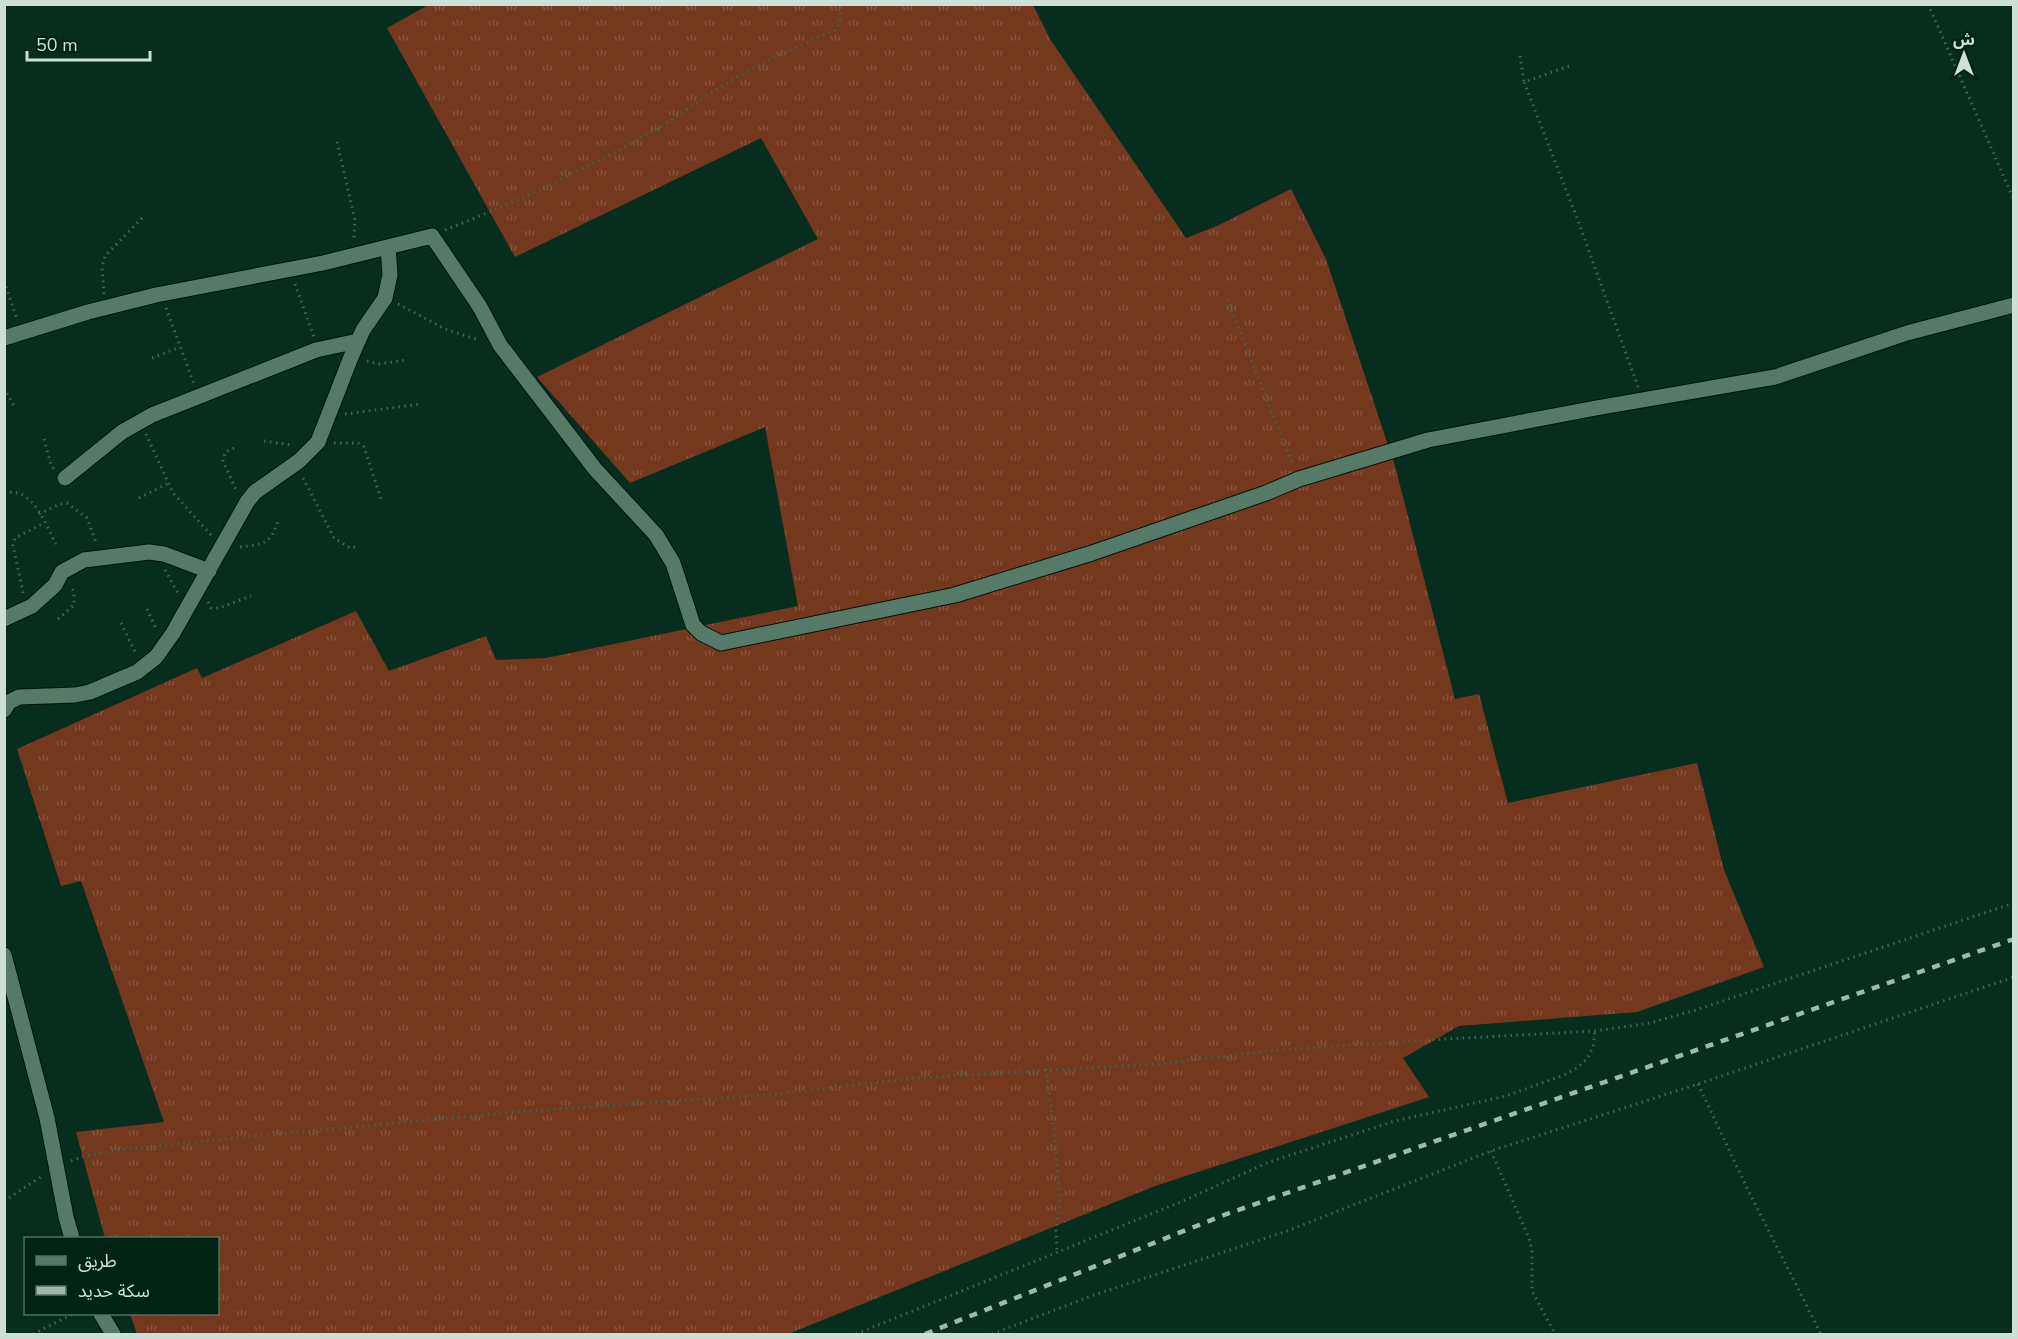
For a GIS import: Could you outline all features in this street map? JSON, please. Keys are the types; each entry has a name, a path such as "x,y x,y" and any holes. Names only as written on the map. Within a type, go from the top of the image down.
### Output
{"street":[{"path":"4,338 105,308 353,256 432,236 480,307 500,345 595,469 656,535 673,563 693,625 701,633 721,643 955,595 1092,553 1266,493 1299,479 1428,440 1775,377 1907,333 2013,305"},
{"path":"5,708 9,702 19,697 75,695 90,692 137,672 156,657 255,492 318,442 358,341 385,298 390,275 388,247"},
{"path":"65,478 122,432 141,422 199,396 316,350 358,341"},
{"path":"4,619 27,609 44,597 62,572 84,560 155,553 173,556 209,571"},
{"path":"4,955 57,1166 71,1237"},
{"path":"102,1315 113,1335"}],"path":[{"path":"432,236 514,202 586,168 653,131 722,85 781,53 835,30 840,23 841,4"},
{"path":"1928,4 2013,201"},
{"path":"1520,56 1524,82 1577,218 1643,401"},
{"path":"1524,82 1569,66"},
{"path":"337,142 355,220 353,256"},
{"path":"105,308 102,268 105,256 144,216"},
{"path":"289,269 313,329 316,350"},
{"path":"4,280 21,333"},
{"path":"161,295 199,396"},
{"path":"385,298 445,329 500,345"},
{"path":"1227,299 1299,479"},
{"path":"152,358 180,347"},
{"path":"351,357 379,364 407,360"},
{"path":"4,388 14,406"},
{"path":"328,416 421,404"},
{"path":"141,422 172,493 222,547 261,544 274,534 279,518"},
{"path":"44,439 51,465 58,475 65,478"},
{"path":"264,441 293,446 305,454 333,538 350,548 359,546"},
{"path":"305,454 346,441 358,443 364,447 381,499"},
{"path":"234,448 225,452 223,461 244,507"},
{"path":"139,498 168,484"},
{"path":"4,493 18,492 27,497 39,513 56,544"},
{"path":"39,513 68,503 87,518 102,557"},
{"path":"27,609 13,545 15,538 44,523"},
{"path":"155,553 186,609"},
{"path":"58,619 74,605 75,598 62,572"},
{"path":"199,588 211,608 219,608 251,596"},
{"path":"147,609 164,646"},
{"path":"121,623 143,667"},
{"path":"4,1201 57,1166 84,1156 256,1136 514,1112 777,1094 917,1078 1158,1064 1278,1050 1595,1031 1650,1023 1696,1010 2013,903"},
{"path":"992,1335 1094,1295 1287,1231 1491,1151 1698,1084 2013,977"},
{"path":"856,1335 1183,1201 1269,1162 1395,1121 1506,1096 1553,1080 1577,1068 1587,1059 1593,1047 1595,1031"},
{"path":"1046,1069 1055,1137 1060,1206 1056,1229 1058,1251"},
{"path":"1698,1084 1821,1335"},
{"path":"1491,1151 1529,1238 1532,1252 1532,1291 1555,1335"},
{"path":"33,1335 71,1315"}],"green space":[{"path":"430,4 1033,5 1050,39 1186,238 1217,226 1291,189 1326,259 1395,466 1455,699 1479,694 1508,803 1697,763 1724,870 1764,967 1637,1012 1459,1026 1403,1058 1429,1097 1155,1186 788,1334 137,1334 130,1315 219,1315 219,1237 105,1237 76,1132 164,1122 81,881 61,886 17,749 197,668 202,678 356,611 389,671 486,636 496,660 546,658 798,606 765,427 630,483 537,377 818,239 761,138 515,257 387,28"}],"railway":[{"path":"925,1334 1224,1215 2014,939"}]}
